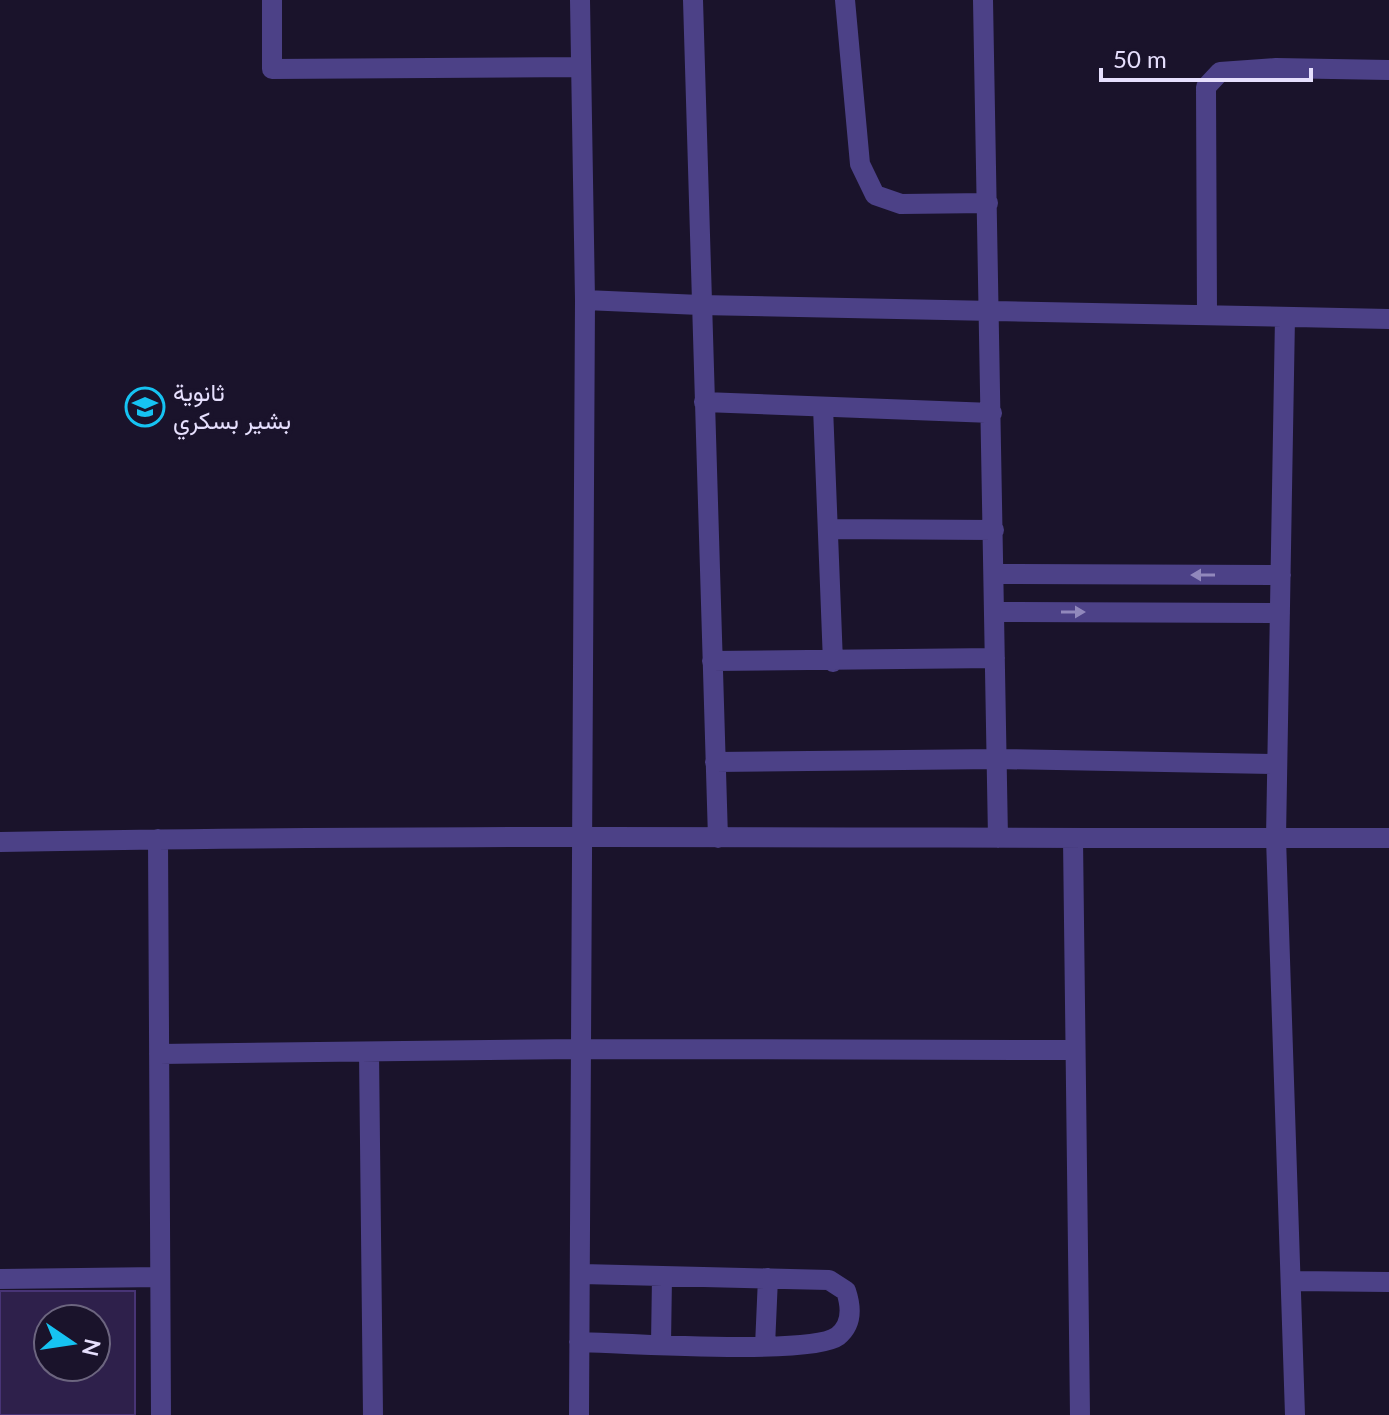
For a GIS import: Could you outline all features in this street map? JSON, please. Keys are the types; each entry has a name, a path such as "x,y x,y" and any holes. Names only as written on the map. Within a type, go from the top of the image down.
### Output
{"street":[{"path":"272,0 272,69 581,67"},
{"path":"579,1415 585,300 580,0"},
{"path":"693,0 718,838"},
{"path":"845,0 860,164 875,195 901,204 988,203"},
{"path":"983,0 991,311 998,838"},
{"path":"1207,315 1206,87 1220,72 1276,68 1389,70"},
{"path":"585,300 1389,319"},
{"path":"1285,317 1276,838 1293,1281 1295,1415"},
{"path":"704,402 992,413"},
{"path":"823,407 833,662"},
{"path":"829,529 994,530"},
{"path":"994,574 1281,575"},
{"path":"995,612 1280,613"},
{"path":"712,661 995,658"},
{"path":"715,762 997,759 1277,764"},
{"path":"0,842 584,835 718,838 1389,838"},
{"path":"158,839 161,1415"},
{"path":"1073,839 1080,1415"},
{"path":"159,1054 580,1049 1074,1050"},
{"path":"369,1052 373,1415"},
{"path":"579,1342 765,1346 823,1342 837,1336 848,1322 850,1305 846,1291 829,1280 582,1274"},
{"path":"0,1279 160,1277"},
{"path":"661,1344 662,1277"},
{"path":"765,1346 768,1278"},
{"path":"1293,1281 1389,1282"}],"building":[{"path":"0,1291 135,1291 135,1415 0,1415"}],"place":[{"name":"ثانوية بشير بسكري","path":"145,407"}]}
